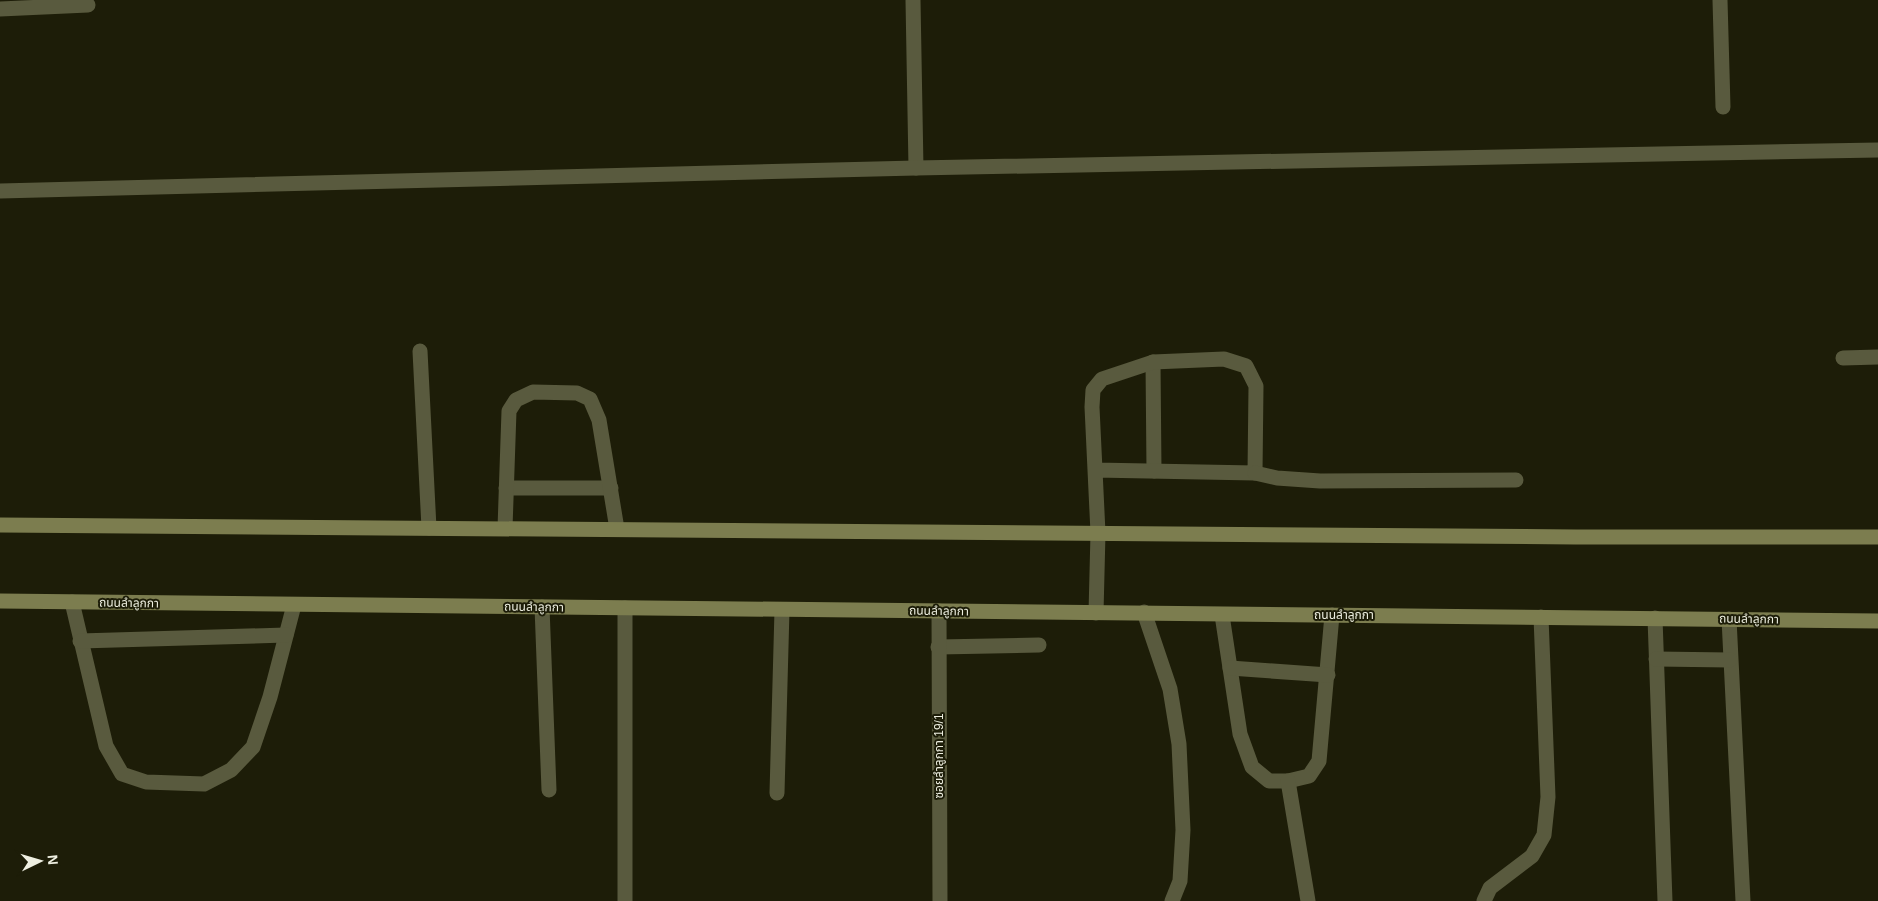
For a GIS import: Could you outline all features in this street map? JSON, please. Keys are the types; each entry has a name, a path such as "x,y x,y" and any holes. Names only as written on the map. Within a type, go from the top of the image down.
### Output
{"main road":[{"path":"0,525 1878,537"},
{"name":"ถนนลำลูกกา","path":"0,602 1144,612 1222,615 1878,621"}],"street":[{"path":"913,0 916,168"},
{"path":"1720,0 1723,107"},
{"path":"0,9 88,5"},
{"path":"0,191 916,168 1878,150"},
{"path":"420,351 429,528"},
{"path":"1843,358 1878,357"},
{"path":"1096,613 1098,532 1092,390 1102,379 1153,362 1224,359 1246,366 1256,386 1255,474"},
{"path":"1153,362 1154,471"},
{"path":"505,528 509,411 516,400 533,392 577,393 590,399 599,420 616,529"},
{"path":"1095,470 1255,474 1277,478 1320,481 1516,480"},
{"path":"506,488 611,488"},
{"path":"72,602 106,746 122,774 146,782 204,784 231,770 253,746 270,698 294,605"},
{"path":"542,607 549,790"},
{"path":"624,901 625,608"},
{"path":"777,793 782,610"},
{"name":"ซอยลำลูกกา 19/1","path":"939,611 940,901"},
{"path":"1144,612 1170,689 1179,744 1183,839 1180,881 1172,901"},
{"path":"1222,615 1240,734 1252,767 1269,781 1288,781 1309,776 1319,762 1332,615"},
{"path":"1484,901 1490,888 1532,856 1544,835 1548,797 1541,617"},
{"path":"1655,618 1664,901"},
{"path":"1729,619 1743,901"},
{"path":"80,640 286,636"},
{"path":"938,647 1039,644"},
{"path":"1656,659 1730,660"},
{"path":"1230,668 1328,675"},
{"path":"1288,781 1308,901"}]}
